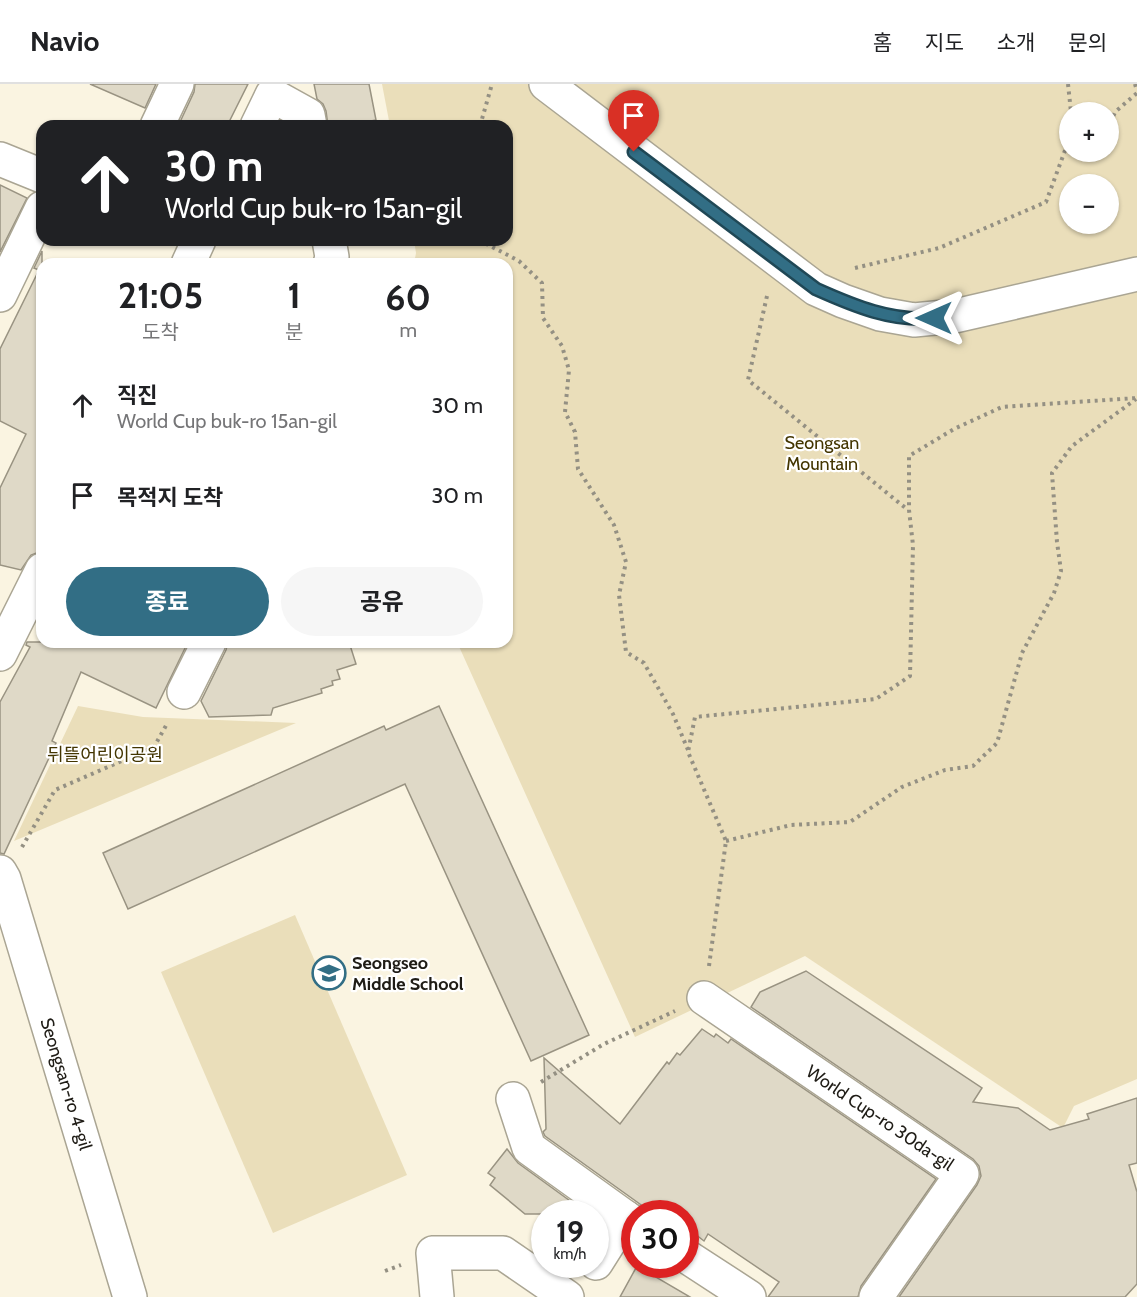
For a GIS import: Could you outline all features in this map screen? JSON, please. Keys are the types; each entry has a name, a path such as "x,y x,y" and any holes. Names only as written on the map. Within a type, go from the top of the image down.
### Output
{"street":[{"path":"160,120 177,84"},
{"path":"546,84 816,289 880,314 914,320 955,316 1137,274"},
{"path":"260,120 272,95 308,115 309,120"},
{"path":"0,159 36,174"},
{"path":"0,295 36,220"},
{"path":"0,654 36,582"},
{"path":"184,692 206,648"},
{"name":"Seongsan-ro 4-gil","path":"2,875 130,1297"},
{"name":"World Cup-ro 30da-gil","path":"704,998 962,1174 876,1297"},
{"path":"513,1099 528,1148 621,1214"},
{"path":"609,1246 621,1231"},
{"path":"437,1297 433,1253 503,1252 567,1297"},
{"path":"699,1265 748,1297"},
{"path":"574,1297 586,1278"}],"path":[{"path":"482,120 492,84"},
{"path":"1068,84 1070,102"},
{"path":"1119,108 1137,92 1135,84"},
{"path":"816,289 822,276 939,248 1046,202 1062,162"},
{"path":"490,246 519,261 542,283 543,318 562,346 569,370 565,412 575,432 578,469 614,525 626,562 619,595 626,652 644,663 673,714 726,841 704,998 604,1044 513,1099"},
{"path":"775,260 748,380 909,510"},
{"path":"688,752 695,717 876,699 910,676 913,545 909,510 909,456 954,429 1002,407 1137,398"},
{"path":"726,841 791,825 850,822 902,788 945,770 973,766 997,743 1022,653 1054,593 1061,571 1052,473 1072,446 1137,398"},
{"path":"2,875 55,790 154,747 184,692"}],"green space":[{"name":"Seongsan Mountain","path":"382,84 1137,84 1137,1079 1074,1106 1063,1128 805,956 635,1037 460,648 513,648 513,258 415,258 415,246 513,246 513,120 389,120"},
{"name":"뒤뜰어린이공원","path":"78,706 143,717 296,723 14,841"},
{"path":"295,915 407,1175 273,1233 161,972"}],"building":[{"path":"90,84 156,84 145,108"},
{"path":"195,84 248,84 230,120 181,120 194,92"},
{"path":"314,84 369,84 376,120 327,120 323,104 317,99"},
{"path":"0,185 27,198 0,252"},
{"path":"36,276 36,553 31,555 21,570 0,565 0,488 26,434 0,421 0,349"},
{"path":"27,642 36,642 36,648 185,648 156,708 81,672 52,741 56,743 4,854 0,853 0,702 30,647 26,645"},
{"path":"226,648 351,648 356,664 337,670 340,679 332,681 333,685 321,689 322,693 273,708 271,715 209,717 201,701"},
{"path":"439,706 589,1035 531,1061 405,784 128,909 103,853 384,726 386,730"},
{"path":"806,971 982,1088 973,1102 1018,1108 1050,1130 1089,1119 1087,1114 1137,1098 1137,1163 1129,1165 1137,1192 1137,1284 1125,1297 899,1297 977,1185 981,1176 979,1166 973,1159 751,1007 760,992"},
{"path":"702,1029 714,1037 716,1034 728,1043 731,1039 936,1179 861,1286 858,1297 768,1297 779,1282 708,1234 704,1241 699,1237 699,1200 634,1200 545,1136 543,1132 546,1129 544,1058 620,1124 667,1062 669,1064 677,1053 680,1055"},
{"path":"507,1149 518,1163 569,1200 531,1200 531,1214 525,1214 490,1185 495,1178 488,1173"},
{"path":"630,1278 658,1278 690,1297 620,1297"}],"place":[{"name":"Seongseo Middle School","path":"329,973"}],"route":[{"path":"634,152 816,289 880,314 914,320 934,318"}]}
